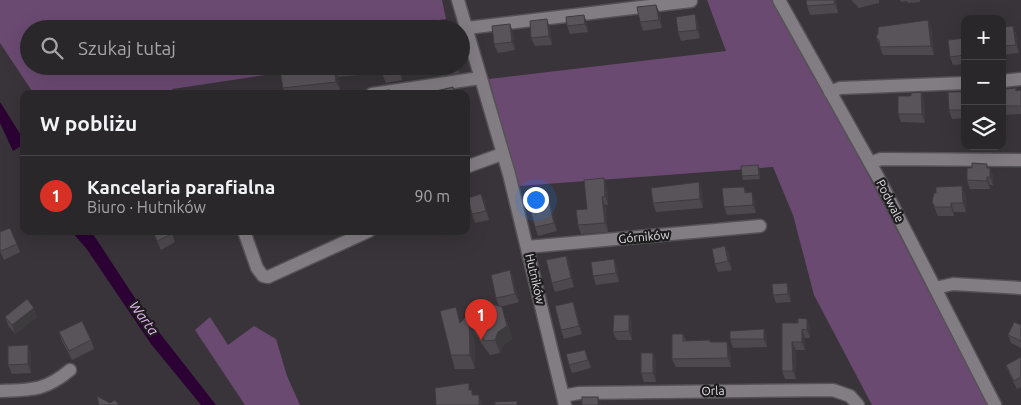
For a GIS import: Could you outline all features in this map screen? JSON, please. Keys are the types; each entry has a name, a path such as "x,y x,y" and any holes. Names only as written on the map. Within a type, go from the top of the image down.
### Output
{"street":[{"name":"Hutników","path":"458,0 464,20"},
{"name":"Podwale","path":"779,0 870,163 995,405"},
{"path":"470,28 691,1"},
{"name":"Hutników","path":"470,42 528,247 564,401"},
{"path":"399,90 480,78"},
{"path":"1006,81 1021,79"},
{"path":"830,92 840,88 961,83"},
{"path":"470,166 502,154"},
{"path":"870,163 881,159 1021,160"},
{"name":"Górników","path":"528,247 760,226"},
{"path":"245,235 257,268 263,276 268,277 360,235"},
{"path":"935,288 952,284 1021,288"},
{"path":"0,391 44,387 55,383 70,370"},
{"name":"Orla","path":"564,401 580,393 832,390 850,396 858,405"}],"shaded area":[{"path":"0,0 442,0 446,19 20,20 20,73 0,43"},
{"path":"707,0 772,0 840,121 988,405 872,405 814,295 793,215 773,167 519,186 489,79 726,51"},
{"path":"21,75 266,75 172,90 31,90"},
{"path":"210,317 228,345 254,326 276,339 287,376 300,405 245,405 195,330"}],"water":[{"path":"0,102 20,134 20,147 13,151 0,123"},
{"name":"Warta","path":"75,235 94,235 148,318 216,405 201,405 151,344 86,248"}],"building":[{"path":"806,0 834,0 835,4 807,6"},
{"path":"656,5 659,20 640,22 637,7"},
{"path":"695,14 697,30 678,32 676,17"},
{"path":"584,15 585,24 567,26 566,17"},
{"path":"547,19 549,36 531,38 530,21"},
{"path":"928,20 931,46 880,47 879,40 876,37 878,27"},
{"path":"510,24 512,42 494,44 492,26"},
{"path":"1013,26 1016,45 1006,46 1006,27"},
{"path":"961,38 961,56 950,57 948,40"},
{"path":"281,75 335,75 336,82 283,88"},
{"path":"453,87 454,90 440,90"},
{"path":"1016,88 1016,91 1021,90 1021,106 1006,106 1006,89"},
{"path":"921,92 922,114 898,114 898,96 911,96 911,93"},
{"path":"948,92 961,92 961,110 949,110"},
{"path":"972,163 987,164 987,168 990,168 990,177 987,177 987,181 967,180 967,168 972,168"},
{"path":"758,165 759,175 742,176 741,166"},
{"path":"604,178 605,196 602,197 605,223 578,225 576,210 587,209 584,180"},
{"path":"699,182 700,199 653,203 651,188"},
{"path":"962,186 963,203 951,203 951,207 935,207 932,202 934,193 936,193 936,187"},
{"path":"744,187 745,193 752,192 753,205 724,207 722,188"},
{"path":"481,194 486,211 472,214 470,197"},
{"path":"548,197 554,223 535,227 528,202"},
{"path":"10,228 17,244 1,251 0,232"},
{"path":"155,235 170,235 157,241"},
{"path":"725,246 728,261 715,264 712,249"},
{"path":"566,256 571,278 552,283 546,260"},
{"path":"614,259 616,273 593,276 591,262"},
{"path":"510,270 515,294 496,298 491,275"},
{"path":"787,283 788,294 773,295 772,284"},
{"path":"27,299 34,308 12,325 5,317"},
{"path":"573,302 579,326 561,330 555,306"},
{"path":"495,305 502,307 507,326 498,332 495,340 485,341 469,320 470,355 451,355 440,311 456,307 460,323 473,309"},
{"path":"614,315 629,315 629,331 613,332"},
{"path":"798,318 807,319 807,330 802,329 802,342 792,342 793,371 782,371 782,323 798,323"},
{"path":"82,321 91,340 69,351 59,332"},
{"path":"1014,322 1021,325 1021,341 1008,335"},
{"path":"764,329 764,339 730,339 730,331"},
{"path":"672,334 683,334 683,341 710,340 710,342 727,342 728,358 672,359"},
{"path":"28,345 28,364 8,365 8,346"},
{"path":"585,350 588,360 569,365 566,354"},
{"path":"641,353 653,353 653,373 641,373"},
{"path":"1021,357 1021,377 1014,381 1006,365"},
{"path":"469,383 469,390 472,390 472,395 479,395 479,405 436,405 435,388"},
{"path":"97,396 110,403 115,400 119,405 99,405"},
{"path":"582,397 598,397 598,405 582,405"},
{"path":"517,401 517,405 495,405 495,402"}],"place":[{"name":"Kancelaria parafialna","path":"481,340"}]}
